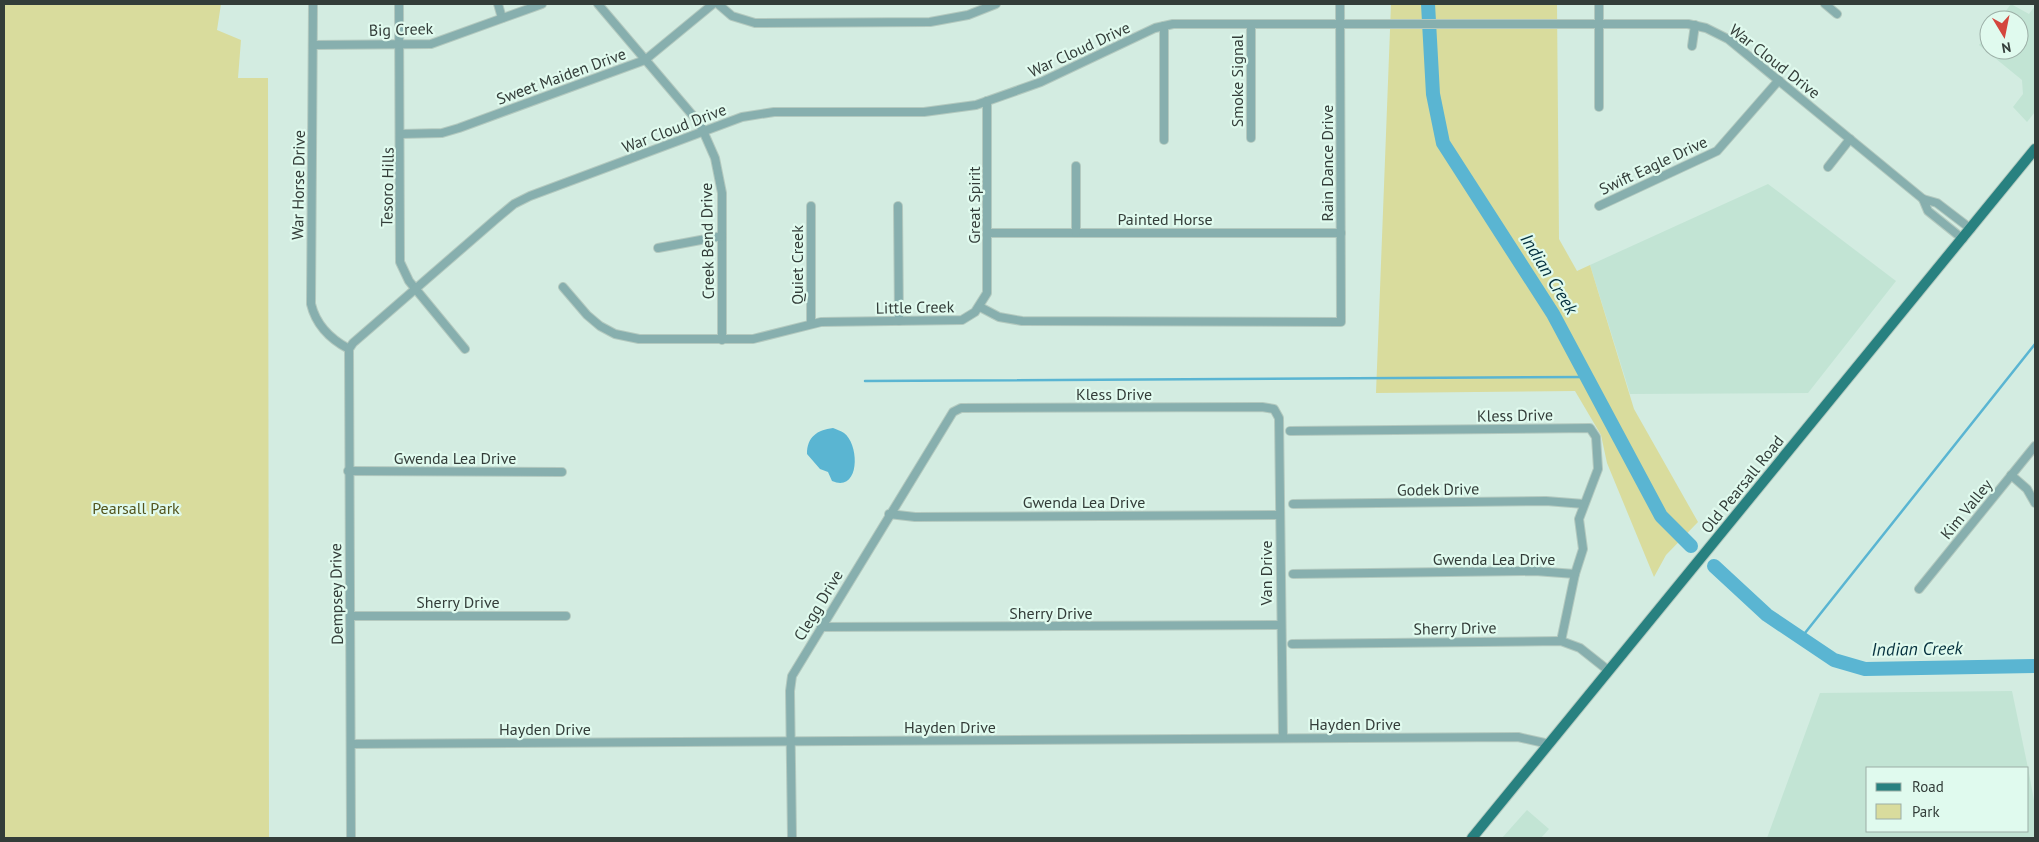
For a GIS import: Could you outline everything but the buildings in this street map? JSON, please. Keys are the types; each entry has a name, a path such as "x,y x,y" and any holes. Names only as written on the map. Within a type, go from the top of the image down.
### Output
{"main road":[{"name":"Old Pearsall Road","path":"1472,838 2035,149"}],"street":[{"name":"War Horse Drive","path":"313,4 311,304 314,319 337,343 348,349"},
{"name":"Tesoro Hills","path":"399,4 402,134 400,262 403,272 465,349"},
{"path":"498,4 502,18"},
{"name":"Big Creek","path":"313,45 440,42 542,4"},
{"name":"Creek Bend Drive","path":"598,4 644,60 690,111 704,131 715,158 721,182 722,340"},
{"name":"Sweet Maiden Drive","path":"402,134 442,133 644,60 713,4"},
{"path":"718,4 732,16 755,23 930,22 968,15 996,4"},
{"name":"Rain Dance Drive","path":"980,307 999,317 1022,321 1341,322 1340,4"},
{"path":"1599,4 1599,107"},
{"path":"1824,4 1837,14"},
{"name":"War Cloud Drive","path":"348,349 514,204 530,196 742,117 766,113 924,112 987,101 1041,82 1164,26 1184,23 1599,23 1695,25 1714,31 1728,39 1923,198 1937,203 1971,229"},
{"name":"Smoke Signal","path":"1251,24 1251,138"},
{"path":"1692,46 1695,25"},
{"path":"1164,26 1164,140"},
{"name":"Swift Eagle Drive","path":"1599,206 1716,151 1778,80"},
{"name":"Great Spirit","path":"980,307 987,293 987,101"},
{"path":"1828,168 1850,139"},
{"path":"1076,166 1076,233"},
{"name":"War Cloud Drive","path":"1923,198 1928,212 1963,239"},
{"name":"Quiet Creek","path":"810,206 811,324"},
{"path":"898,206 899,321"},
{"name":"Painted Horse","path":"988,233 1341,233"},
{"path":"658,248 722,236"},
{"name":"Little Creek","path":"563,287 593,321 623,337 639,339 722,340 759,338 811,324 840,321 955,321 969,316 980,307"},
{"name":"Dempsey Drive","path":"348,349 351,838"},
{"name":"Kless Drive","path":"955,411 961,408 1262,407 1274,409"},
{"name":"Van Drive","path":"1274,409 1279,418 1280,625 1283,738"},
{"name":"Clegg Drive","path":"792,838 790,691 792,676 889,514 955,411"},
{"name":"Kless Drive","path":"1290,431 1590,428 1596,437 1598,469 1584,504"},
{"name":"Kim Valley","path":"1919,589 2035,446"},
{"name":"Gwenda Lea Drive","path":"348,471 562,472"},
{"path":"2011,475 2027,489 2035,503"},
{"name":"Godek Drive","path":"1293,504 1546,502 1584,504"},
{"path":"1561,640 1575,574 1583,550 1578,519 1584,504"},
{"name":"Gwenda Lea Drive","path":"889,514 915,517 1280,515"},
{"name":"Gwenda Lea Drive","path":"1293,574 1535,570 1575,574"},
{"name":"Sherry Drive","path":"350,616 566,616"},
{"name":"Sherry Drive","path":"821,627 1280,625"},
{"name":"Sherry Drive","path":"1292,644 1561,640 1580,648 1609,671"},
{"name":"Hayden Drive","path":"350,744 1518,737 1549,744"}],"shaded area":[{"path":"2011,4 2022,10 2006,10"},
{"path":"2035,6 2035,112 2027,122 2013,107 2023,94 2022,80 1997,60 2029,60 2029,14"},
{"path":"1768,184 1896,281 1808,393 1630,394 1590,265"},
{"path":"2012,691 2028,767 1866,767 1866,832 2029,832 2029,773 2035,806 2035,838 1767,838 1820,693"},
{"path":"1527,810 1549,829 1541,838 1502,838"}],"green space":[{"name":"Pearsall Park","path":"4,4 221,4 217,30 241,40 238,78 268,78 269,838 4,838"},
{"path":"1391,4 1557,4 1559,239 1577,271 1590,265 1634,409 1698,522 1666,555 1654,577 1607,463 1601,435 1575,391 1376,393"}],"water":[{"path":"833,428 844,433 849,439 855,457 852,474 848,480 841,483 832,481 828,472 820,469 807,454 807,448 814,435"}],"waterway":[{"name":"Indian Creek","path":"1428,4 1433,94 1443,143 1553,314 1661,516 1691,546"},
{"path":"1801,638 2035,344"},
{"path":"865,381 1587,377"},
{"name":"Indian Creek","path":"1714,566 1767,615 1834,660 1865,669 2035,666"}]}
